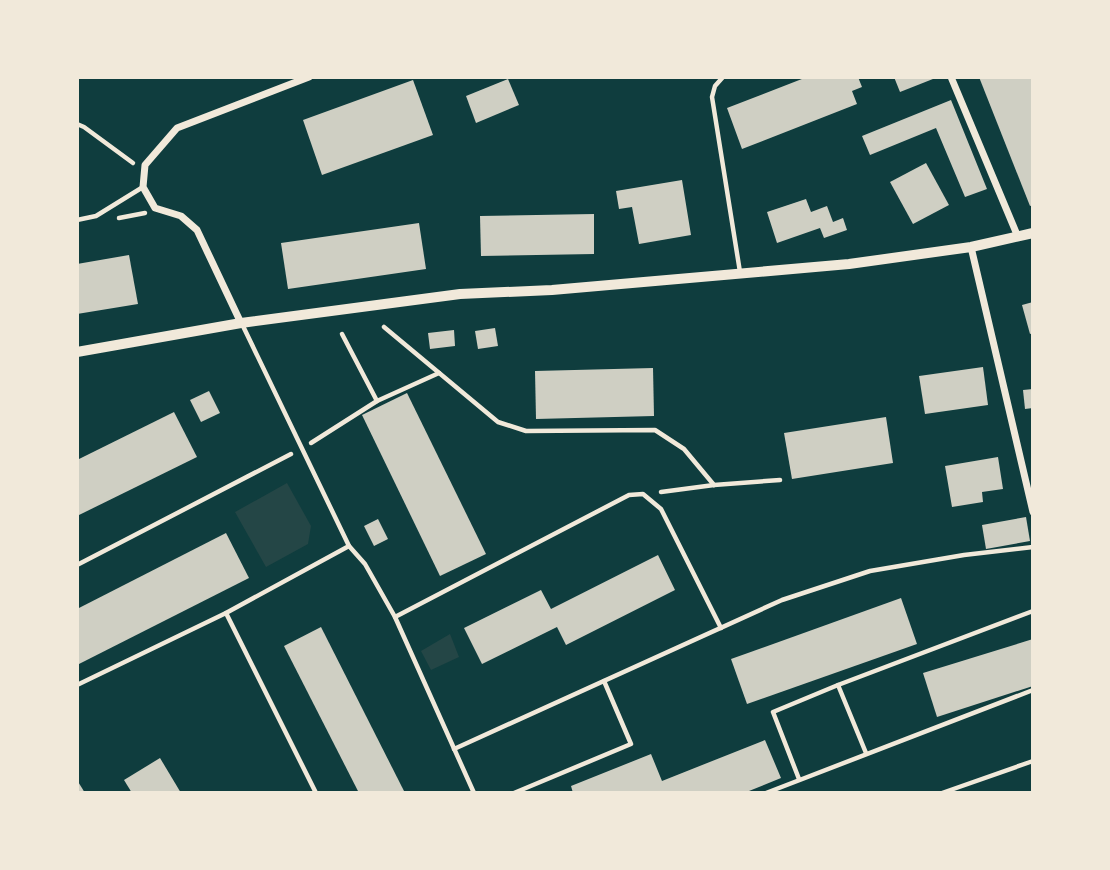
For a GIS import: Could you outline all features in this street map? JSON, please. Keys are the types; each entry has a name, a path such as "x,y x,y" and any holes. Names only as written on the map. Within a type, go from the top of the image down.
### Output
{"street":[{"path":"241,323 197,230 181,216 155,208 143,187 145,165 177,128 309,77"},
{"path":"951,77 1018,237"},
{"path":"77,352 241,323 460,293 552,290 849,264 971,247 1033,233"},
{"path":"971,247 1033,512"}],"lane":[{"path":"723,77 715,86 712,97 740,273"},
{"path":"77,220 96,216 143,187"},
{"path":"241,323 349,547 365,564 395,617 474,793"},
{"path":"395,617 629,495 643,494 661,509 721,628"},
{"path":"77,685 226,612 349,547"},
{"path":"454,750 782,600 870,571 964,555 1033,547"},
{"path":"799,779 773,712 1033,611"},
{"path":"226,612 316,793"},
{"path":"514,793 631,744 604,680"},
{"path":"838,685 866,753"},
{"path":"766,793 1033,690"}],"path":[{"path":"77,124 144,171"},
{"path":"384,327 498,422 526,431 655,430 684,449 714,485"},
{"path":"342,334 377,401"},
{"path":"77,565 302,449 377,401 439,373"},
{"path":"643,494 780,480"},
{"path":"942,793 1033,761"}],"shaded area":[{"path":"287,483 311,526 308,544 266,567 235,512"},
{"path":"450,634 459,657 431,670 421,651"}],"building":[{"path":"807,77 858,77 862,87 852,91 857,104 742,149 727,108"},
{"path":"894,77 938,77 900,92"},
{"path":"979,77 1033,77 1033,205 1030,206"},
{"path":"508,79 519,105 476,123 466,96"},
{"path":"413,80 433,135 322,175 303,120"},
{"path":"951,100 987,189 965,197 936,128 870,155 862,136"},
{"path":"926,163 949,205 913,224 890,182"},
{"path":"682,180 691,235 639,244 632,207 619,209 616,191"},
{"path":"806,199 811,212 827,206 833,222 843,218 847,230 824,238 820,228 777,243 767,212"},
{"path":"594,214 594,254 481,256 480,216"},
{"path":"419,223 426,269 288,289 281,243"},
{"path":"129,255 138,304 77,314 77,264"},
{"path":"1033,302 1033,333 1030,334 1022,305"},
{"path":"495,328 498,346 478,349 475,331"},
{"path":"454,330 455,346 430,349 428,333"},
{"path":"983,367 988,405 925,414 919,376"},
{"path":"653,368 654,416 536,419 535,371"},
{"path":"1033,389 1033,408 1025,409 1023,390"},
{"path":"209,391 220,413 201,422 190,400"},
{"path":"407,393 486,554 440,576 362,415"},
{"path":"174,412 197,457 77,516 77,460"},
{"path":"886,417 893,463 792,479 784,433"},
{"path":"998,457 1003,489 982,492 983,502 952,507 945,466"},
{"path":"1026,517 1030,541 986,549 982,525"},
{"path":"378,519 388,539 374,546 364,526"},
{"path":"226,533 249,578 77,665 77,609"},
{"path":"658,555 675,590 566,645 557,627 482,664 464,628 541,590 551,609"},
{"path":"901,598 917,644 747,704 731,659"},
{"path":"321,627 405,793 359,793 284,646"},
{"path":"1033,639 1033,686 937,717 923,673"},
{"path":"765,740 781,778 744,793 573,793 571,786 651,754 662,781"},
{"path":"160,758 181,793 132,793 124,780"},
{"path":"77,780 85,793 77,793"}]}
